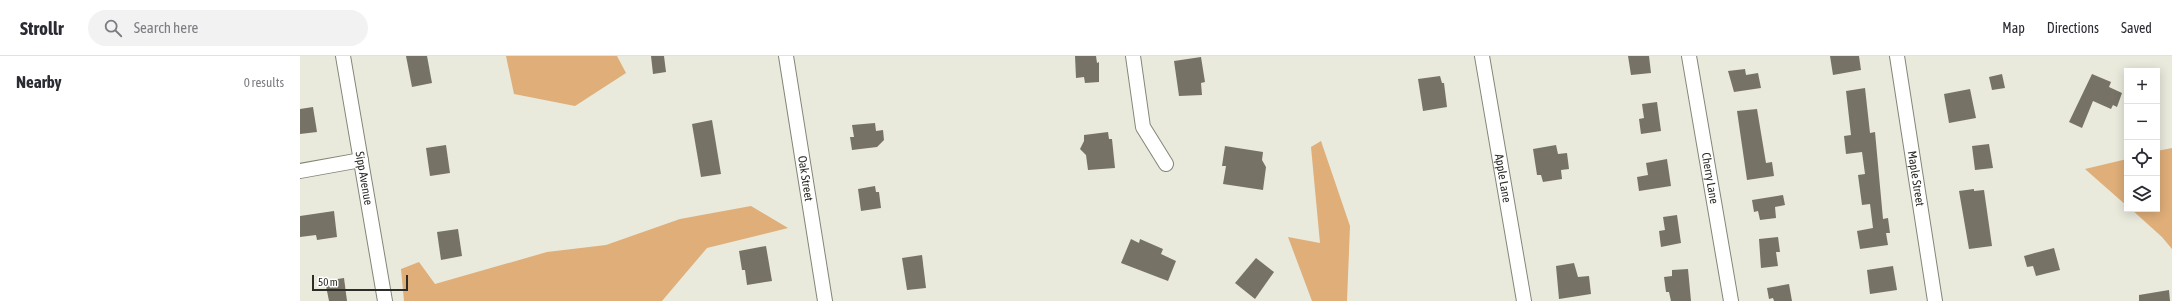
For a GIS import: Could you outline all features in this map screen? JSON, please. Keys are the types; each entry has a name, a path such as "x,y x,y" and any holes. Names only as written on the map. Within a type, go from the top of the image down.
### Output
{"street":[{"name":"Sipp Avenue","path":"343,56 385,301"},
{"name":"Oak Street","path":"786,56 825,301"},
{"path":"1133,56 1143,127 1166,164"},
{"name":"Apple Lane","path":"1482,56 1524,301"},
{"name":"Cherry Lane","path":"1689,56 1731,301"},
{"name":"Maple Street","path":"1897,56 1935,301"},
{"path":"300,171 361,160"}],"shaded area":[{"path":"506,56 617,56 626,73 575,106 514,94"},
{"path":"1321,141 1350,226 1347,301 1312,301 1288,237 1320,243 1311,147"},
{"path":"2172,148 2172,249 2162,237 2134,212 2160,212 2160,150"},
{"path":"2124,160 2124,203 2085,169"},
{"path":"751,206 788,228 707,248 662,301 404,301 401,269 419,262 435,284 547,252 606,245 680,219"}],"building":[{"path":"406,56 427,56 432,83 412,87"},
{"path":"651,56 664,56 666,72 653,74"},
{"path":"1075,56 1096,56 1097,63 1099,62 1099,82 1085,83 1084,77 1076,78"},
{"path":"1628,56 1649,56 1651,73 1631,75"},
{"path":"1830,56 1859,56 1861,70 1833,75"},
{"path":"1201,57 1205,82 1201,83 1202,95 1179,96 1174,61"},
{"path":"1745,69 1746,75 1758,73 1761,88 1734,92 1728,71"},
{"path":"2002,74 2005,88 1992,90 1989,77"},
{"path":"2092,74 2111,82 2109,87 2122,93 2117,107 2113,105 2111,109 2093,101 2082,128 2069,122"},
{"path":"1440,76 1442,83 1444,83 1447,107 1423,111 1418,79"},
{"path":"1865,88 1870,133 1875,132 1883,219 1888,218 1890,233 1886,233 1888,245 1860,249 1857,231 1873,228 1870,204 1862,205 1858,175 1865,174 1862,152 1846,154 1844,136 1851,135 1846,91"},
{"path":"1970,89 1976,118 1949,123 1944,94"},
{"path":"1657,102 1661,131 1641,134 1639,119 1644,118 1642,104"},
{"path":"313,107 317,132 300,134 300,109"},
{"path":"1757,109 1766,163 1772,162 1774,176 1747,180 1737,111"},
{"path":"712,120 721,174 701,177 692,124"},
{"path":"875,123 876,131 883,130 884,140 877,147 852,150 850,137 854,137 852,125"},
{"path":"1108,132 1109,139 1112,139 1115,168 1088,170 1086,155 1080,149 1084,141 1084,135"},
{"path":"1989,144 1993,168 1975,170 1972,146"},
{"path":"446,145 450,173 430,176 426,148"},
{"path":"1556,145 1558,154 1567,153 1569,169 1561,170 1562,179 1543,182 1541,175 1537,175 1533,149"},
{"path":"1225,146 1263,152 1262,160 1266,167 1263,190 1223,184 1226,166 1222,166"},
{"path":"1667,159 1671,186 1639,191 1637,177 1648,175 1646,163"},
{"path":"875,186 876,192 879,192 881,208 861,211 858,189"},
{"path":"1974,189 1974,191 1984,190 1992,246 1969,249 1959,191"},
{"path":"1783,195 1785,205 1775,207 1776,218 1760,220 1758,211 1754,212 1752,200"},
{"path":"334,211 337,237 317,240 316,235 300,237 300,216"},
{"path":"1677,215 1681,243 1661,247 1659,231 1665,230 1663,217"},
{"path":"458,229 462,256 441,260 437,232"},
{"path":"1778,237 1780,252 1776,252 1778,266 1761,268 1759,239"},
{"path":"1131,239 1139,243 1140,239 1163,249 1161,254 1176,261 1168,281 1121,263"},
{"path":"766,246 772,281 747,285 745,270 742,270 739,251"},
{"path":"2054,248 2060,270 2036,276 2033,266 2027,267 2024,256"},
{"path":"922,255 926,288 907,290 902,258"},
{"path":"1256,258 1274,272 1255,299 1235,283"},
{"path":"1574,263 1578,277 1589,276 1591,294 1559,299 1556,266"},
{"path":"1893,266 1897,290 1870,294 1867,270"},
{"path":"1688,269 1691,301 1671,301 1669,292 1666,292 1664,277 1672,276 1672,270"},
{"path":"344,278 347,301 329,301 325,281"},
{"path":"1789,284 1792,301 1774,301 1773,298 1769,299 1767,288"},
{"path":"2169,290 2170,301 2139,301 2139,295"}]}
